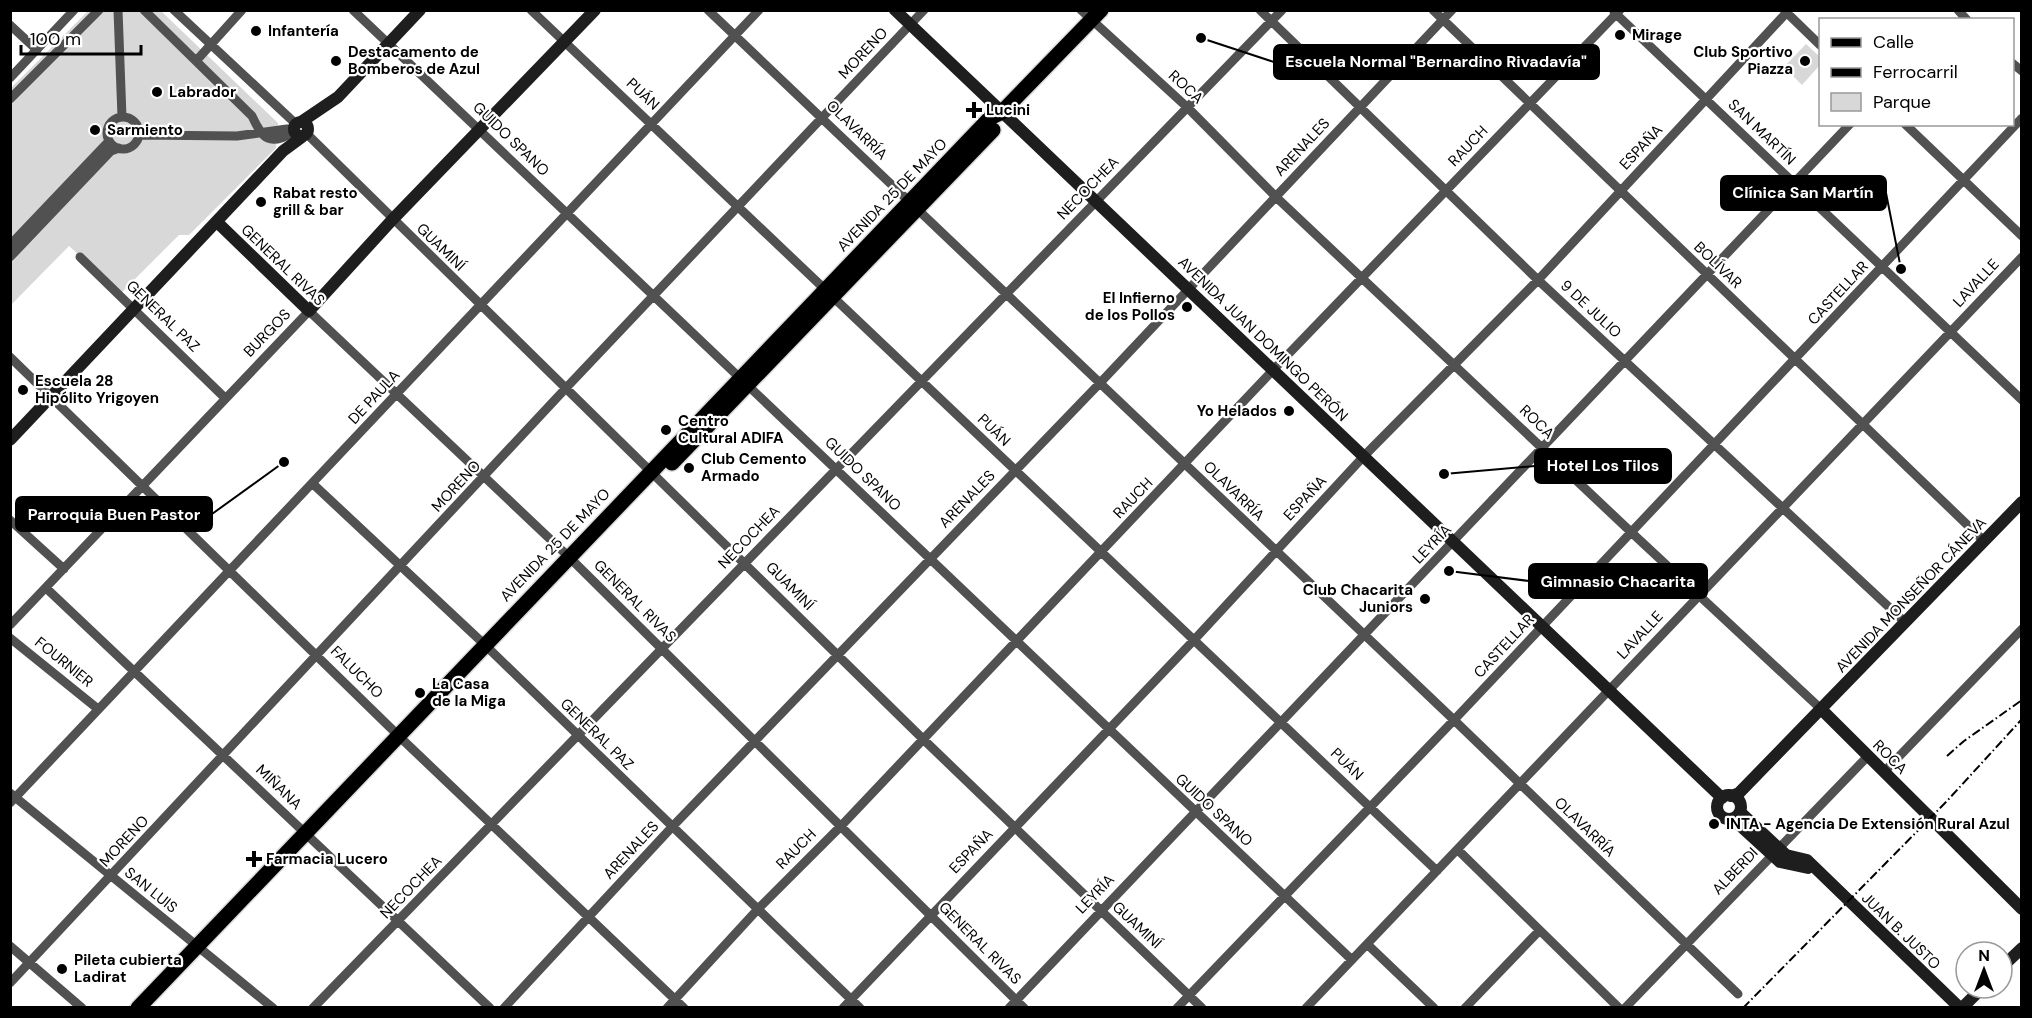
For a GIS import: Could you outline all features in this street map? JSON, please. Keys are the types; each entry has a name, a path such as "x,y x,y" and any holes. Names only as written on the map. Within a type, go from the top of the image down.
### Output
{"main road":[{"path":"10,440 218,223 283,151 285,144 298,130 338,97 420,10"},
{"name":"BURGOS","path":"309,311 392,220 596,10"},
{"name":"AVENIDA JUAN DOMINGO PERÓN","path":"895,10 1274,369 1542,628 1609,690 1613,691 1731,805 1774,852 1807,860 1848,901"},
{"name":"AVENIDA 25 DE MAYO","path":"138,1008 200,949 744,383 913,206 990,118 1002,112 1091,14"},
{"path":"134,309 137,298 214,218 231,206"},
{"name":"GENERAL RIVAS","path":"218,223 309,311"},
{"name":"AVENIDA MONSEÑOR CÁNEVA","path":"1731,805 2022,502"},
{"name":"ROCA","path":"1821,709 2022,909"},
{"name":"JUAN B. JUSTO","path":"1848,901 1961,1008"},
{"name":"AVENIDA 25 DE MAYO","path":"150,1008 200,949"}],"street":[{"path":"10,78 74,10"},
{"path":"10,99 99,10"},
{"path":"118,10 122,117"},
{"path":"144,10 252,116 260,134"},
{"name":"GUAMINÍ","path":"174,10 655,474 923,739 1202,1008"},
{"path":"196,61 242,10"},
{"name":"GUIDO SPANO","path":"353,10 653,298 837,468 929,561 1352,960"},
{"name":"PUÁN","path":"531,10 652,123 828,295 1102,551 1437,871"},
{"name":"OLAVARRÍA","path":"708,10 1454,720 1738,994"},
{"name":"DE PAULA","path":"12,798 397,395 479,304 759,10"},
{"name":"MORENO","path":"10,983 566,388 924,10"},
{"name":"9 DE JULIO","path":"1260,10 1538,280 1906,623"},
{"name":"NECOCHEA","path":"313,1008 1282,10"},
{"name":"BOLÍVAR","path":"1432,10 1984,541"},
{"name":"ARENALES","path":"504,1008 672,827 1100,383 1452,10"},
{"path":"1787,11 1819,43"},
{"name":"ESPAÑA","path":"843,1008 930,914 1194,640 1364,456 1538,280 1787,11"},
{"name":"SAN MARTÍN","path":"1616,12 2022,400"},
{"name":"RAUCH","path":"667,1008 758,909 842,825 1616,12"},
{"name":"ROCA","path":"1091,14 1276,197 1821,709"},
{"path":"10,25 37,50"},
{"path":"10,256 111,151 134,144 139,135 134,121 122,117 110,123 107,132 109,141 119,148"},
{"name":"CASTELLAR","path":"1177,1008 1542,628 2022,118"},
{"name":"LEYRÍA","path":"1016,1005 1100,911 1280,720 1454,543 1542,447 1848,126"},
{"path":"1907,126 2022,236"},
{"path":"139,135 237,136 298,130"},
{"path":"10,245 109,141"},
{"name":"GENERAL PAZ","path":"80,257 225,398"},
{"name":"LAVALLE","path":"1306,1008 2022,257"},
{"name":"GENERAL RIVAS","path":"309,311 573,561 757,741 930,914 1016,1005"},
{"name":"BURGOS","path":"10,626 309,311"},
{"name":"FALUCHO","path":"10,357 684,1008"},
{"name":"GENERAL PAZ","path":"312,483 401,565 860,1008"},
{"path":"10,520 64,569"},
{"name":"MIÑANA","path":"46,588 490,1008"},
{"path":"1884,772 2022,628"},
{"name":"FOURNIER","path":"10,638 98,709"},
{"name":"ALBERDI","path":"1625,1008 1868,756"},
{"name":"SAN LUIS","path":"12,798 273,1008"},
{"path":"1458,850 1619,1008"},
{"path":"1465,1008 1539,931"},
{"path":"1367,945 1434,1008"},
{"path":"10,946 82,1008"}],"green space":[{"path":"88,11 161,11 278,123 276,148 189,235 179,235 121,293 69,246 11,305 10,89"},
{"name":"Club Sportivo Piazza","path":"1806,44 1819,56 1819,66 1802,85 1784,67"}],"railway":[{"path":"1947,756 1964,741 2022,700"},
{"path":"1743,1008 1947,801 2022,719"}],"place":[{"name":"Infantería","path":"256,31"},
{"name":"Mirage","path":"1620,35"},
{"name":"Escuela Normal \"Bernardino Rivadavía\"","path":"1201,38"},
{"name":"Destacamento de Bomberos de Azul","path":"336,61"},
{"name":"Club Sportivo Piazza","path":"1805,61"},
{"name":"Labrador","path":"157,92"},
{"name":"Lucini","path":"974,110"},
{"name":"Sarmiento","path":"95,130"},
{"name":"Rabat resto grill & bar","path":"261,202"},
{"name":"Clínica San Martín","path":"1901,269"},
{"name":"El Infierno de los Pollos","path":"1187,307"},
{"name":"Escuela 28 Hipólito Yrigoyen","path":"23,390"},
{"name":"Yo Helados","path":"1289,411"},
{"name":"Centro Cultural ADIFA","path":"666,430"},
{"name":"Parroquia Buen Pastor","path":"284,462"},
{"name":"Club Cemento Armado","path":"689,468"},
{"name":"Hotel Los Tilos","path":"1444,474"},
{"name":"Gimnasio Chacarita","path":"1449,571"},
{"name":"Club Chacarita Juniors","path":"1425,599"},
{"name":"La Casa de la Miga","path":"420,693"},
{"name":"INTA - Agencia De Extensión Rural Azul","path":"1714,824"},
{"name":"Farmacia Lucero","path":"254,859"},
{"name":"Pileta cubierta Ladirat","path":"62,969"}]}
